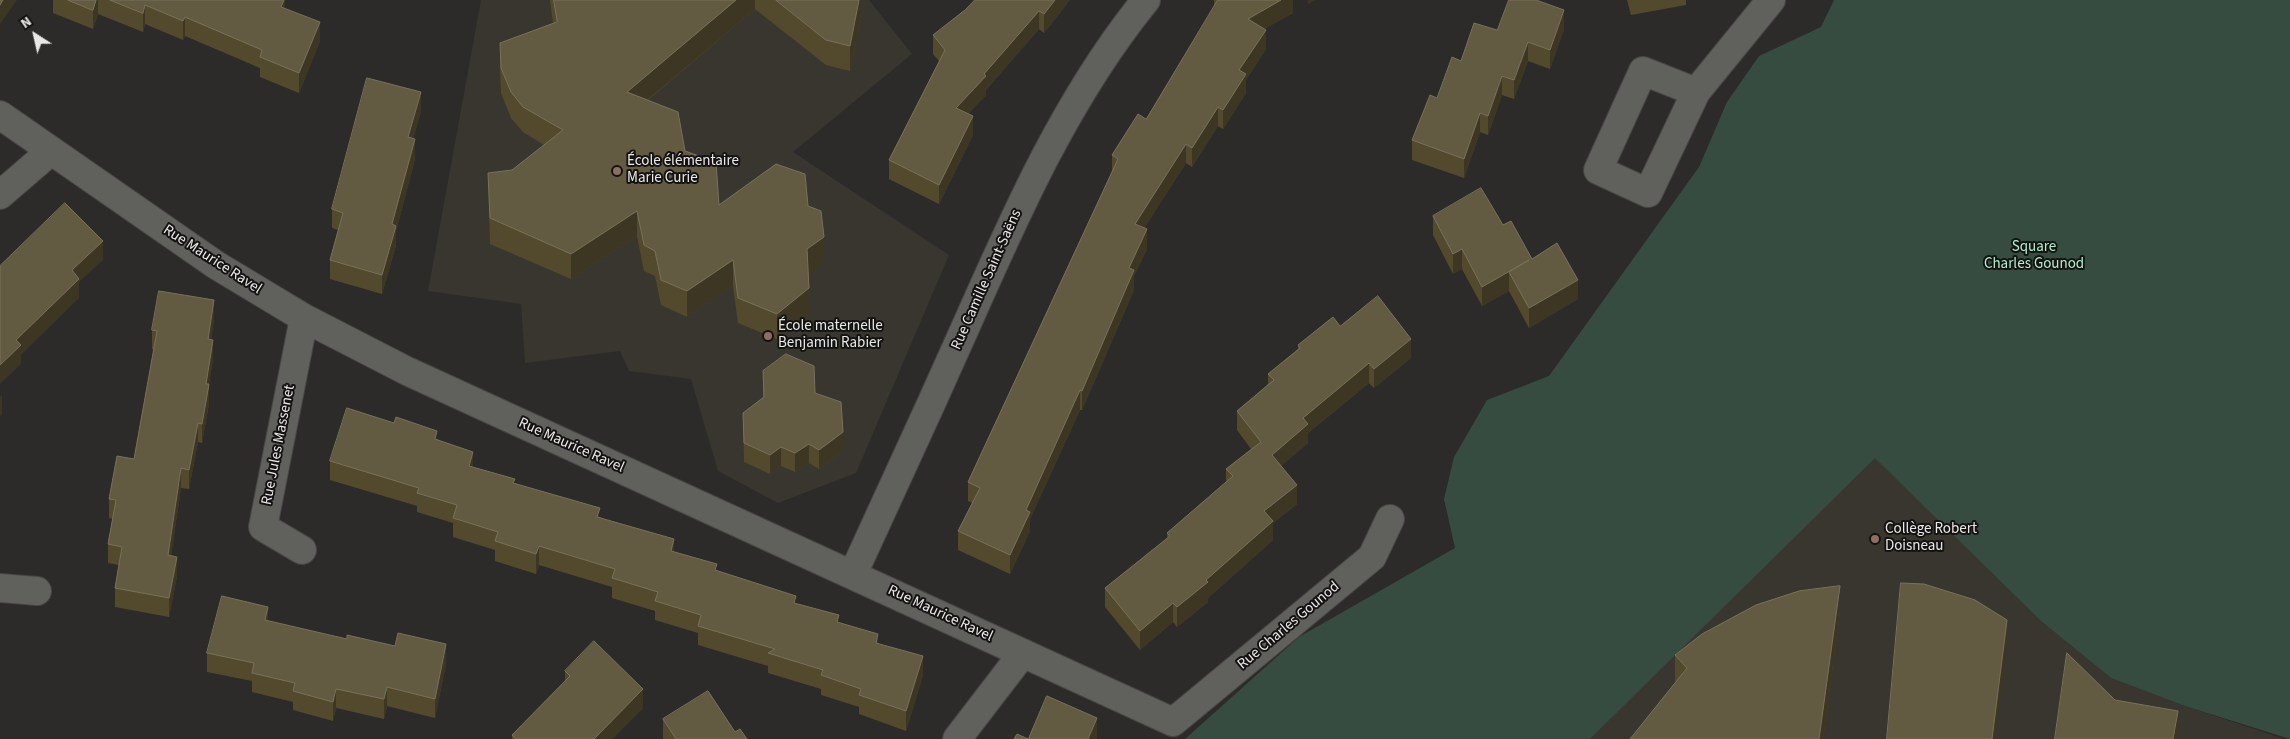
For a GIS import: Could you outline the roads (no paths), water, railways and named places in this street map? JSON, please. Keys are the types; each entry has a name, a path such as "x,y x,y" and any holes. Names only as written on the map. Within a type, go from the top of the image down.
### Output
{"street":[{"name":"Rue Camille Saint-Saëns","path":"853,574 909,454 1011,225 1041,166 1116,37 1146,0"},
{"path":"1696,92 1771,0"},
{"name":"Rue Maurice Ravel","path":"0,115 216,265 304,318 407,371 1173,722"},
{"path":"0,195 51,151"},
{"name":"Rue Jules Massenet","path":"302,550 263,527 304,318"},
{"name":"Rue Charles Gounod","path":"1173,722 1372,557 1390,520"},
{"path":"0,588 37,591"},
{"path":"957,739 1023,653"}],"place":[{"name":"École élémentaire Marie Curie","path":"617,171"},
{"name":"École maternelle Benjamin Rabier","path":"768,336"},
{"name":"Collège Robert Doisneau","path":"1875,539"}],"park label":[{"name":"Square Charles Gounod","path":"2034,256"}]}
